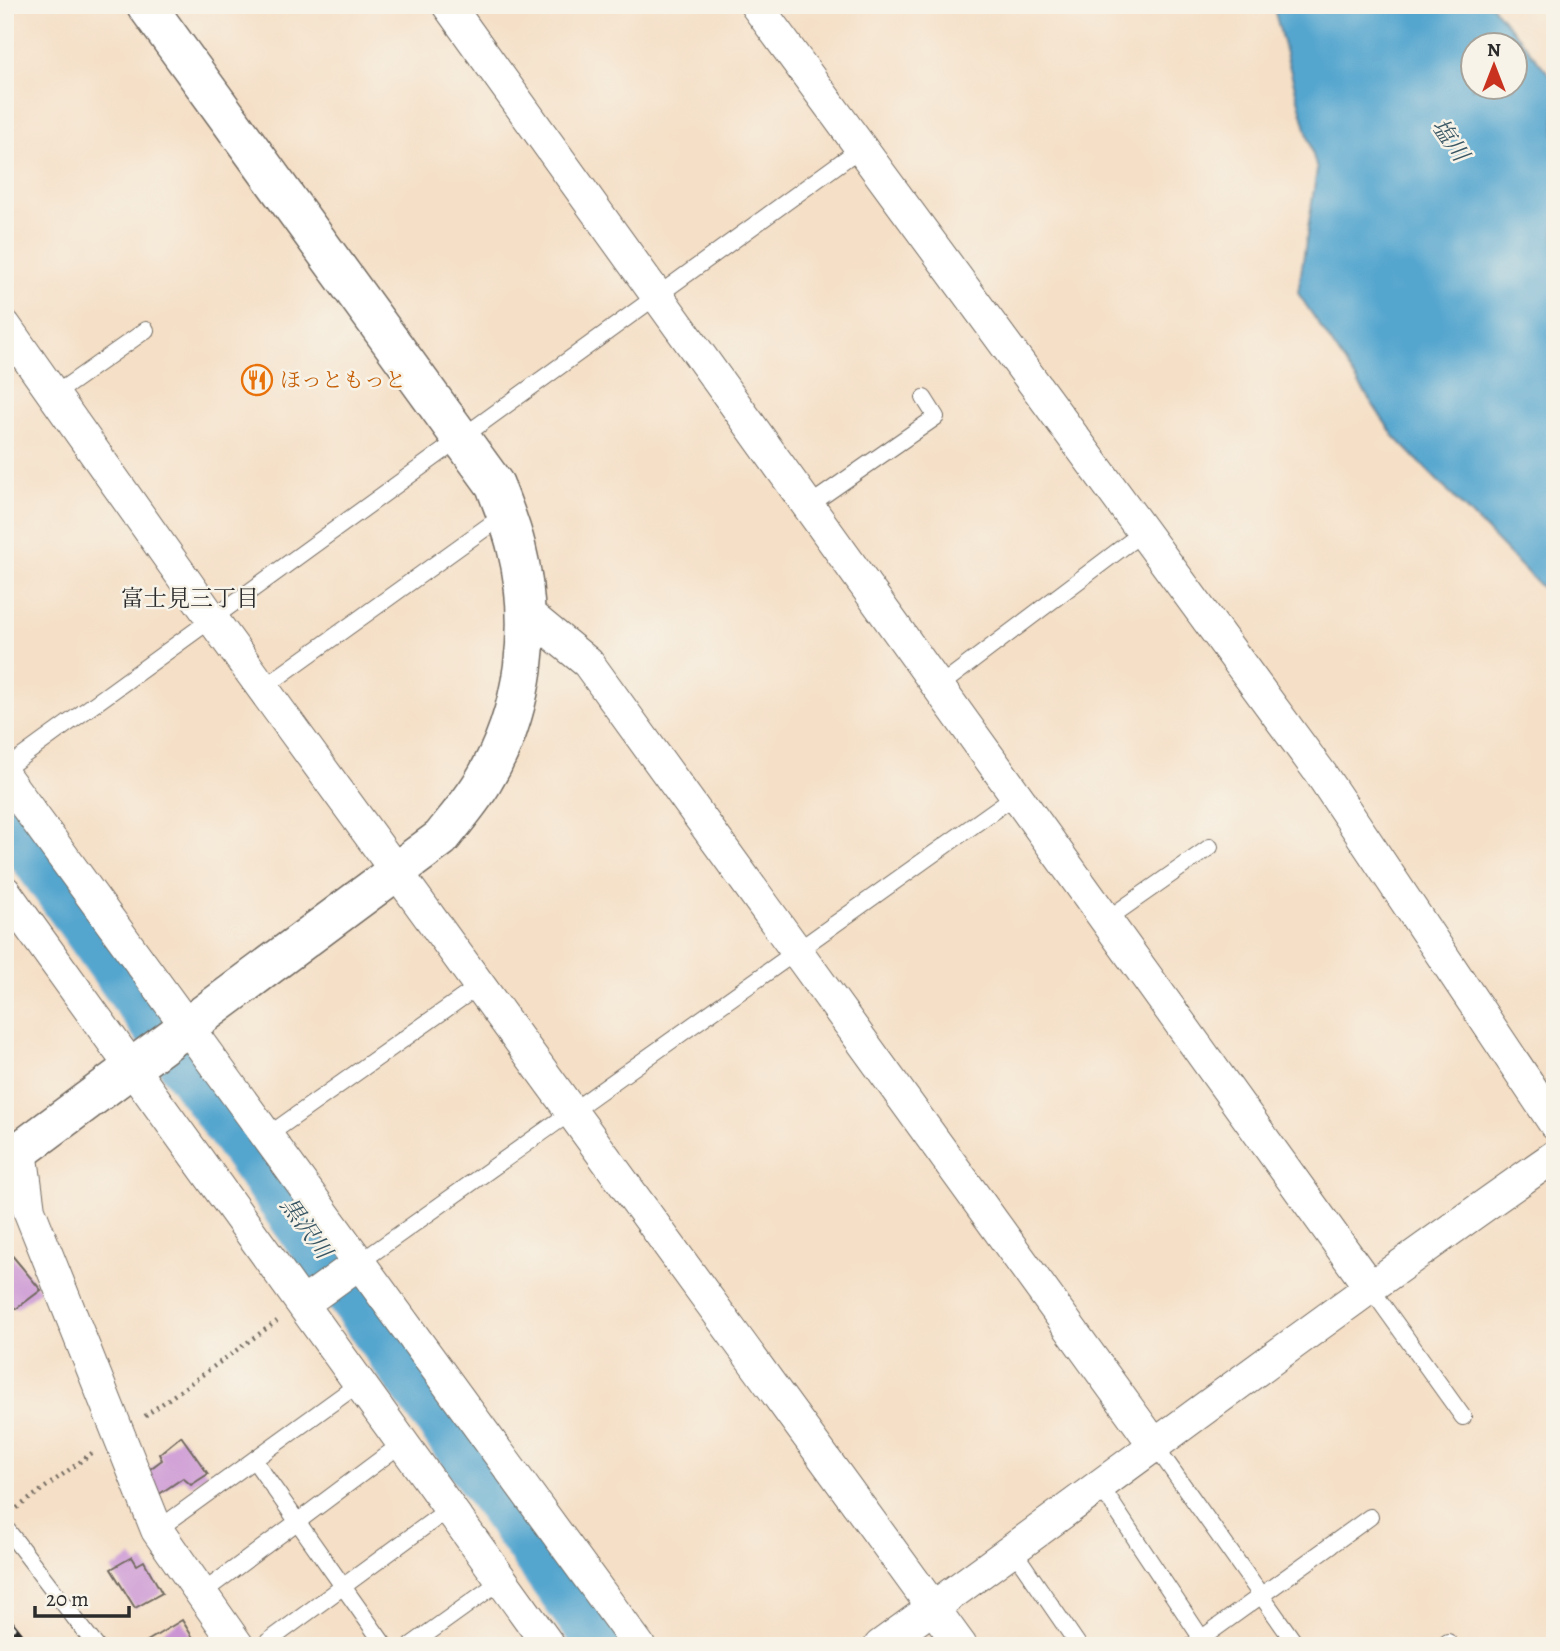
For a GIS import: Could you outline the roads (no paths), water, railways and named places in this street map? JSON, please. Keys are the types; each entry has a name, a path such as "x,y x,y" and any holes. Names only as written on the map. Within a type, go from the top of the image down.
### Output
{"street":[{"path":"146,5 495,485 516,545 526,612 525,660 507,735 483,782 442,838 13,1156 29,1210 157,1530 238,1646"},
{"path":"448,5 1369,1286"},
{"path":"756,5 1321,774 1555,1124"},
{"path":"5,326 213,620 961,1646"},
{"path":"526,612 588,663 1156,1447"},
{"path":"5,777 639,1646"},
{"path":"5,892 135,1067 550,1646"},
{"path":"880,1646 1156,1447 1369,1286 1555,1156"},
{"path":"304,1303 359,1263"}],"lane":[{"path":"5,769 862,147"},
{"path":"54,395 146,330"},
{"path":"808,506 936,417 924,398"},
{"path":"263,688 505,514"},
{"path":"938,687 1143,532"},
{"path":"359,1263 1016,795"},
{"path":"1106,920 1210,846"},
{"path":"267,1136 480,985"},
{"path":"1369,1286 1463,1417"},
{"path":"157,1530 361,1382"},
{"path":"202,1593 404,1443"},
{"path":"1156,1447 1297,1646"},
{"path":"254,1460 385,1646"},
{"path":"1101,1487 1196,1642 1370,1517"},
{"path":"262,1646 450,1508"},
{"path":"5,1527 96,1646"},
{"path":"1013,1550 1079,1646"},
{"path":"411,1646 502,1580"}],"water":[{"name":"塩川","path":"1273,5 1491,5 1514,32 1458,32 1458,102 1528,102 1528,49 1555,81 1554,600 1394,436 1298,293 1317,170"}],"waterway":[{"name":"黒沢川","path":"5,810 606,1646"}],"railway":[{"path":"5,1617 28,1646"}],"place":[{"name":"ほっともっと","path":"257,380"}],"district":[{"name":"富士見三丁目","path":"190,598"}]}
